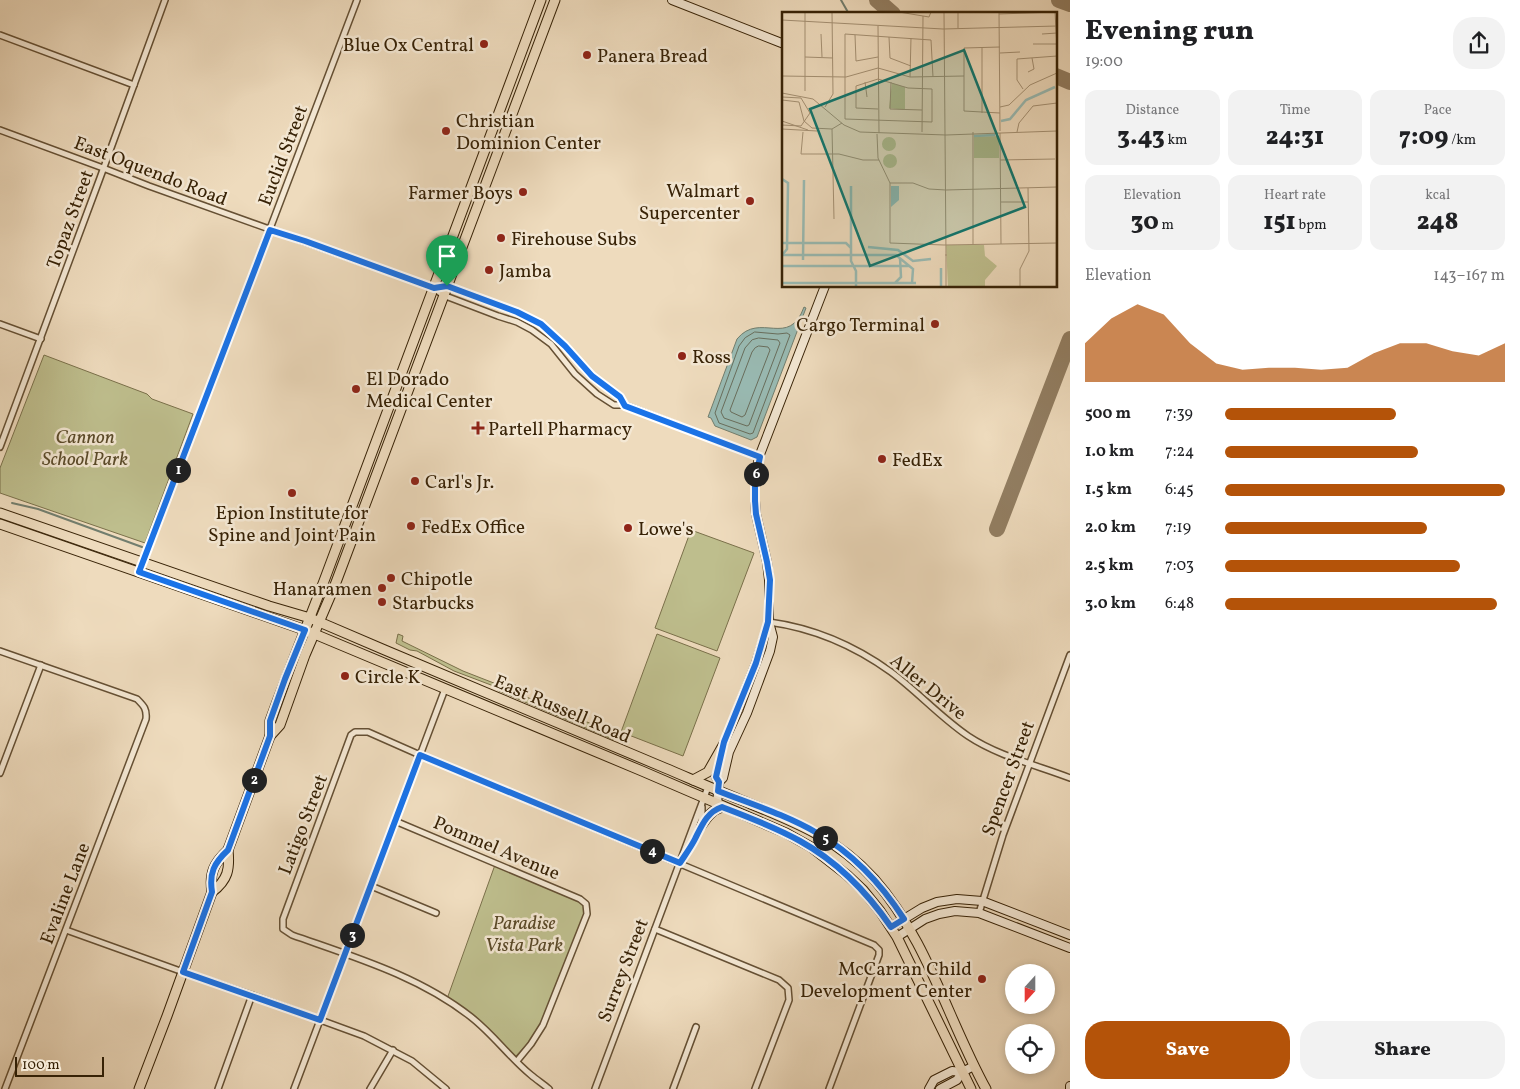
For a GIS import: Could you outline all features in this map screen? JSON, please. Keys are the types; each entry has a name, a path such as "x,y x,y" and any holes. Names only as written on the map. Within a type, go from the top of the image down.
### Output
{"main road":[{"path":"309,632 310,618 541,0"},
{"path":"139,1089 212,892 210,880 217,860 228,850 270,736 270,721 285,679 309,632 319,622 335,585 555,0"},
{"path":"374,449 386,450"},
{"name":"East Russell Road","path":"0,513 269,606 310,618 708,787 718,787 818,834 834,844 872,878 891,900 910,928 986,1089"},
{"name":"East Russell Road","path":"0,524 309,632 507,714 703,802 720,805 786,833 825,857 847,875 863,890 891,927 971,1089"},
{"path":"163,581 167,571"},
{"path":"507,714 511,704"},
{"path":"693,780 708,772 724,742"},
{"path":"700,826 710,813 720,805"},
{"path":"212,892 222,884 230,864 228,850"}],"street":[{"name":"Topaz Street","path":"0,447 165,0"},
{"name":"Euclid Street","path":"139,572 357,0"},
{"path":"672,0 782,43"},
{"path":"0,35 134,85"},
{"name":"East Oquendo Road","path":"0,130 142,184 434,288 517,312 541,324 565,346 592,376 620,397 625,406"},
{"name":"East Oquendo Road","path":"434,288 445,291 532,330 551,344 575,374 597,394 614,405 625,406 760,457"},
{"path":"720,805 716,777 724,742 756,663 768,622 770,580 756,514 755,481 760,457 823,288"},
{"path":"0,324 41,339"},
{"path":"718,787 723,778 729,752 747,712 770,651 773,637 768,622"},
{"name":"Aller Drive","path":"768,622 798,628 830,638 867,656 892,673 968,736 996,751 1070,778"},
{"path":"0,651 41,665 0,773"},
{"name":"Spencer Street","path":"979,913 1002,835 1070,655"},
{"name":"Evaline Lane","path":"5,1089 146,719 145,706 137,699 41,665"},
{"path":"294,1089 445,689"},
{"path":"737,733 737,726 746,703 743,695"},
{"name":"Latigo Street","path":"345,954 292,935 283,929 282,918 351,735 355,732 368,732 420,755"},
{"path":"420,755 870,942 879,950 879,955 829,1089"},
{"name":"Surrey Street","path":"595,1089 708,787"},
{"name":"Surrey Street","path":"680,863 700,826 703,802"},
{"name":"Pommel Avenue","path":"395,821 580,899 586,904 587,914 548,1014 536,1036 517,1061"},
{"path":"371,886 436,913"},
{"path":"891,927 922,908 937,902 957,899 982,901 1070,935"},
{"path":"897,937 925,919 955,911 979,913 1070,948"},
{"path":"655,929 779,980 788,988 789,1000 755,1089"},
{"path":"66,930 364,1036 412,1060 446,1089"},
{"path":"345,954 428,988 456,1006 494,1036 530,1075 549,1089"},
{"path":"218,1089 252,995"},
{"path":"673,1089 696,1027"},
{"path":"370,1089 393,1050"},
{"path":"940,1089 957,1080 962,1072 974,1066"},
{"path":"931,1089 934,1080 952,1070 962,1072"}],"green space":[{"name":"Cannon School Park","path":"44,355 147,394 152,399 193,414 145,543 0,493 0,468"},
{"path":"691,530 754,553 717,651 655,628"},
{"path":"398,634 403,636 402,641 463,671 504,687 506,682 526,689 524,696 616,734 614,740 499,691 491,685 454,671 417,651 410,650 396,643"},
{"path":"657,634 720,658 683,756 621,732"},
{"name":"Paradise Vista Park","path":"496,862 582,899 587,908 548,1009 532,1039 514,1058 447,999"}],"water":[{"path":"804,307 806,308 757,437 751,440 715,426 711,418 708,417 737,339 746,331 755,328 782,328 790,326 798,319"}],"waterway":[{"path":"841,0 848,12"},
{"path":"12,503 38,509 142,547"}],"taxiway":[{"path":"877,0 891,12"},
{"path":"1059,0 1070,4"},
{"path":"1058,77 1070,82"},
{"path":"997,529 1070,339"}],"place":[{"name":"Blue Ox Central","path":"484,44"},
{"name":"Panera Bread","path":"587,55"},
{"name":"Christian Dominion Center","path":"446,131"},
{"name":"Farmer Boys","path":"523,192"},
{"name":"Walmart Supercenter","path":"750,201"},
{"name":"Firehouse Subs","path":"501,238"},
{"name":"Jamba","path":"489,270"},
{"name":"Cargo Terminal","path":"935,324"},
{"name":"Ross","path":"682,356"},
{"name":"El Dorado Medical Center","path":"356,389"},
{"name":"Partell Pharmacy","path":"478,428"},
{"name":"FedEx","path":"882,459"},
{"name":"Carl's Jr.","path":"415,481"},
{"name":"Epion Institute for Spine and Joint Pain","path":"292,493"},
{"name":"FedEx Office","path":"411,526"},
{"name":"Lowe's","path":"628,528"},
{"name":"Chipotle","path":"391,578"},
{"name":"Hanaramen","path":"382,588"},
{"name":"Starbucks","path":"382,602"},
{"name":"Circle K","path":"345,676"},
{"name":"McCarran Child Development Center","path":"982,979"}],"route":[{"path":"270,230 434,288 447,286 528,316 541,324 565,346 592,376 620,397 625,406 760,457 755,481 755,501 770,580 768,622 756,663 724,742 716,777 719,782 718,791 800,824 834,844 872,878 904,919 891,927 863,890 825,857 786,833 722,807 710,813 700,826 680,863 420,755 320,1020 183,972 212,892 210,880 217,860 228,850 270,736 270,721 276,702 305,630 139,572 246,290 270,230"}]}
